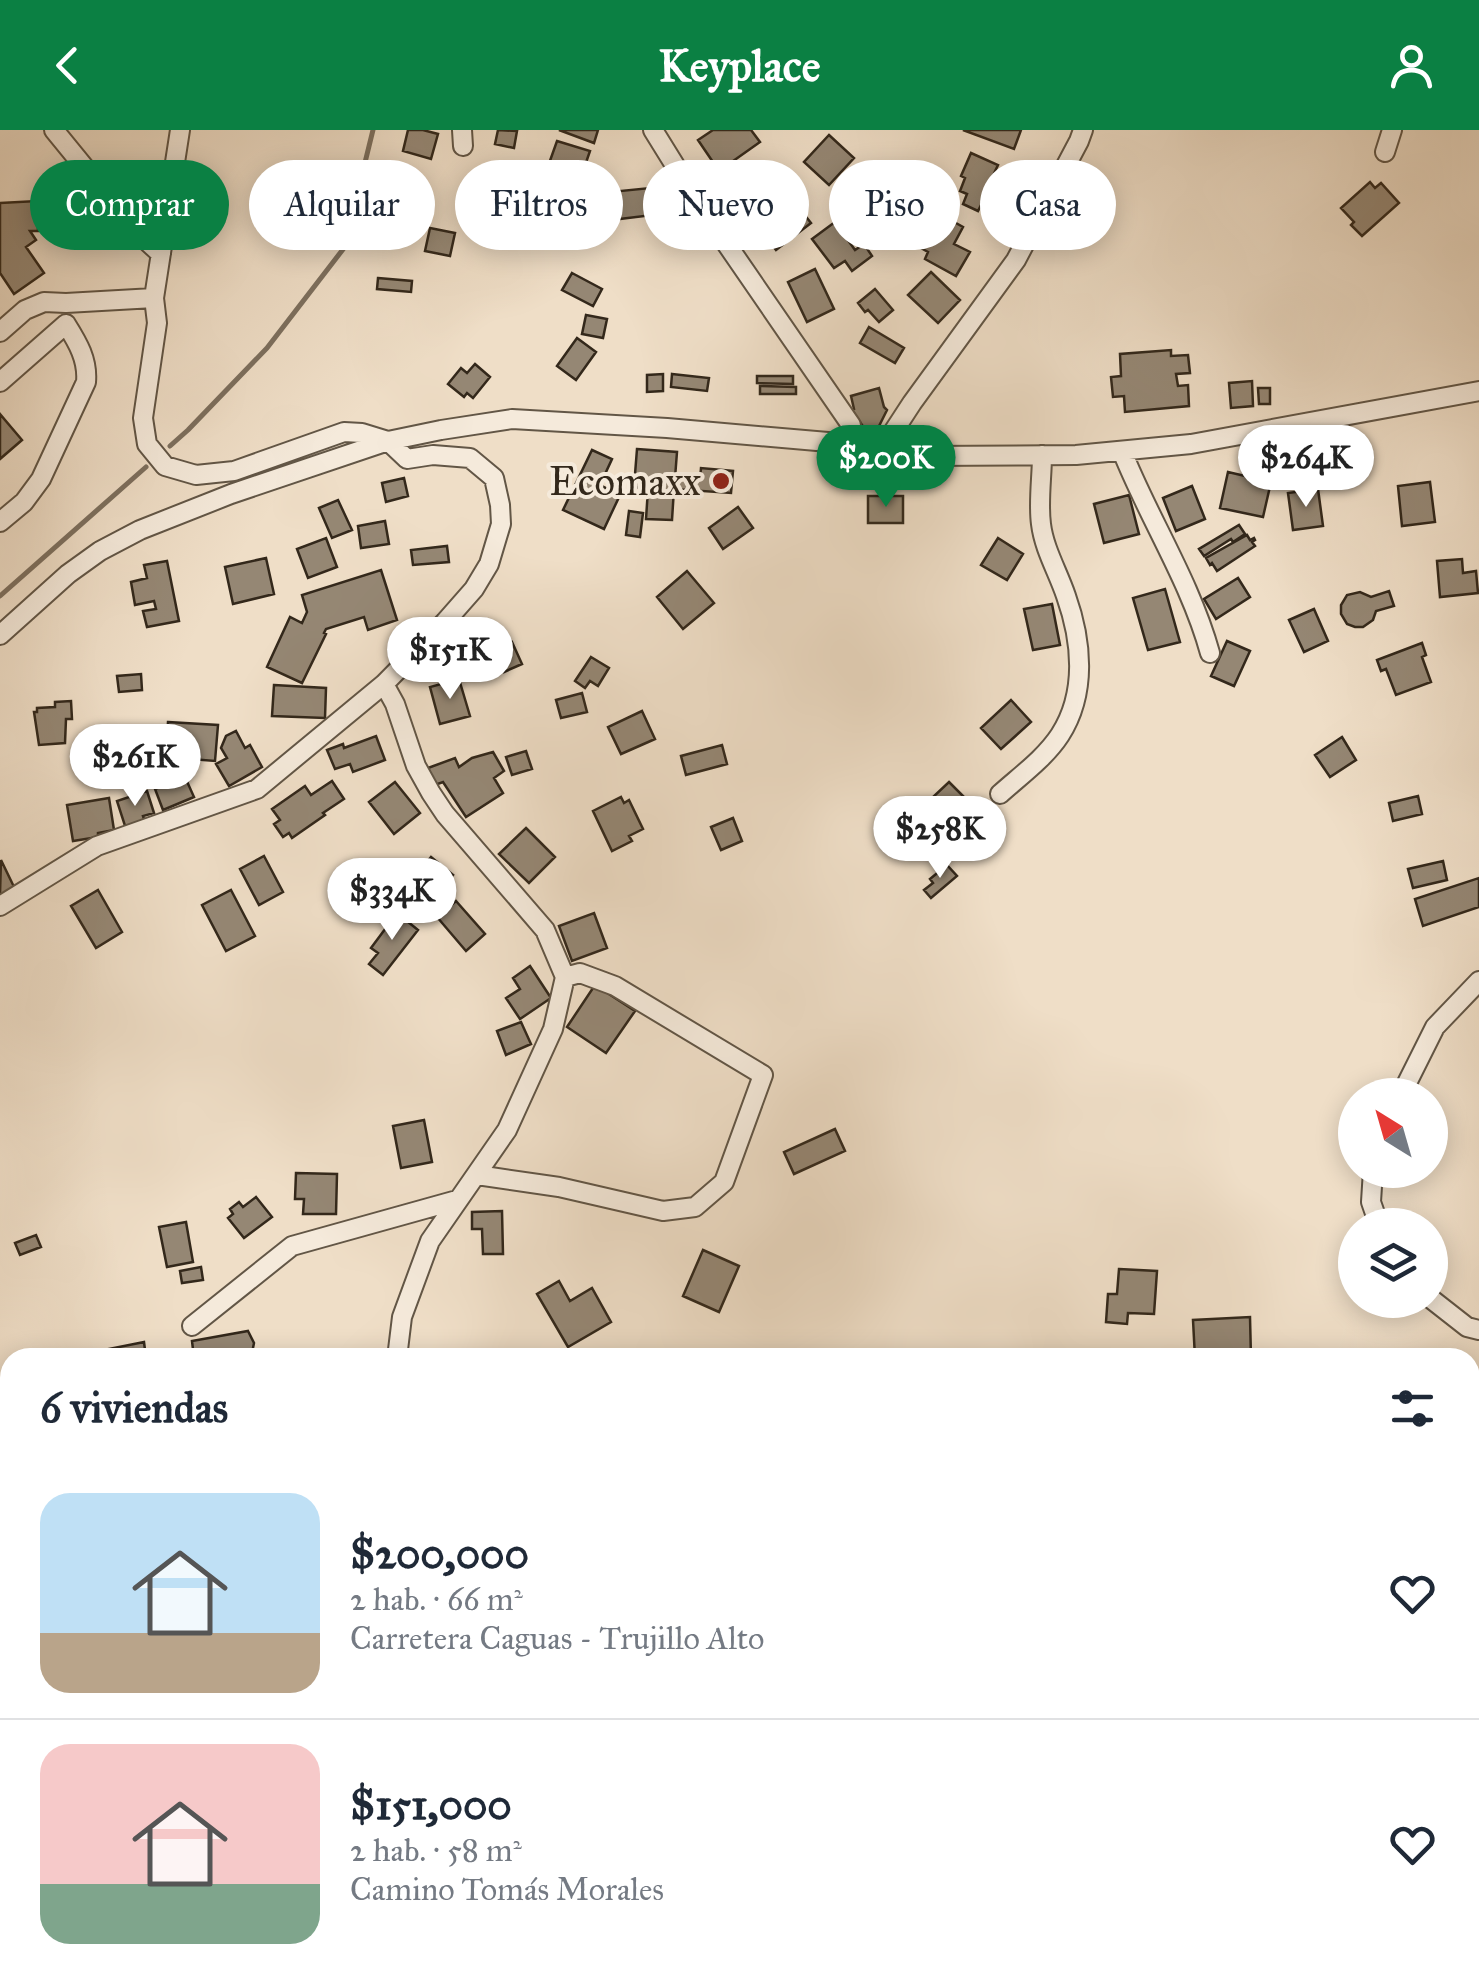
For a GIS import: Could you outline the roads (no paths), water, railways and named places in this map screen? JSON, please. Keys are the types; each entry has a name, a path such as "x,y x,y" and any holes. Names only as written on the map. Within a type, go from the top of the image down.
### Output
{"street":[{"path":"54,130 138,232 161,254"},
{"path":"0,906 97,846 257,790 384,684 474,590 489,564 502,524 494,478 470,458 407,458 388,442 362,433 344,432 234,471 196,475 165,466 147,444 143,418 157,323 154,298 180,130"},
{"path":"653,130 697,201 851,424 850,444"},
{"path":"1385,152 1392,130"},
{"path":"882,449 1016,260 1085,134"},
{"path":"0,332 25,310 44,302 154,298"},
{"path":"0,522 24,502 40,479 86,382 82,352 66,324 66,304"},
{"path":"0,382 66,324"},
{"path":"0,634 68,574 140,530 231,494 388,442 440,430 512,419 850,444 926,456 1076,455 1191,444 1479,391"},
{"path":"1122,450 1200,617 1210,653"},
{"path":"1000,794 1059,737 1076,704 1080,652 1076,623 1040,524 1042,455"},
{"path":"384,684 416,766 431,793 545,930 565,976 553,1029 508,1130 430,1241 402,1318 398,1348"},
{"path":"477,1175 559,1187 663,1211 695,1207 724,1182 763,1074 615,986 580,973 565,976"},
{"path":"1409,1078 1434,1027 1479,981"},
{"path":"192,1326 292,1246 457,1200"},
{"path":"1448,1313 1467,1328 1479,1330"}],"waterway":[{"path":"170,446 267,348 344,248 373,130"},
{"path":"0,596 146,467"}],"place":[{"name":"Ecomaxx","path":"721,481"}]}
